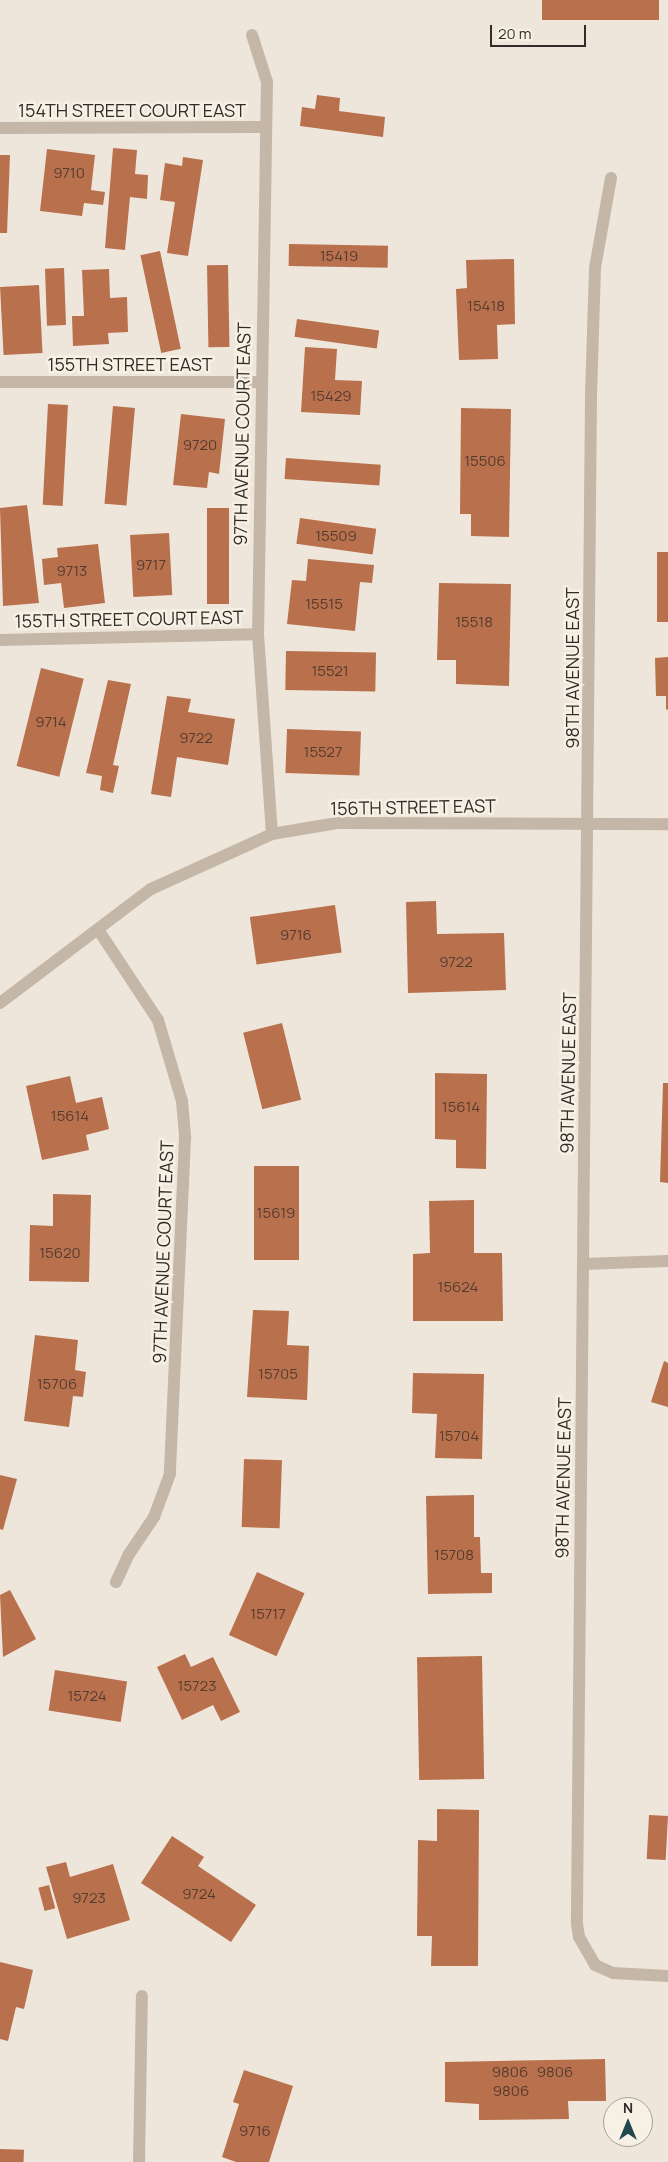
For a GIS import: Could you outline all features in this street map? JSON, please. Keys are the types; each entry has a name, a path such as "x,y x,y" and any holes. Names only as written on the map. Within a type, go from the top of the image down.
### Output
{"street":[{"name":"97TH AVENUE COURT EAST","path":"252,35 267,82 260,382 258,634 272,834"},
{"name":"154TH STREET COURT EAST","path":"0,128 265,127"},
{"name":"98TH AVENUE EAST","path":"611,178 595,278 577,1924 579,1937 596,1965 614,1973 668,1976"},
{"name":"155TH STREET EAST","path":"0,382 260,382"},
{"name":"155TH STREET COURT EAST","path":"0,640 258,634"},
{"name":"156TH STREET EAST","path":"0,1004 99,931 151,889 272,834 337,823 668,824"},
{"name":"97TH AVENUE COURT EAST","path":"99,931 158,1020 182,1101 185,1139 170,1474 154,1517 128,1554 116,1582"},
{"path":"583,1264 668,1261"},
{"path":"139,2162 142,1996"}],"building":[{"path":"542,0 659,0 659,20 542,20"},
{"path":"317,95 340,98 339,111 385,117 383,137 300,126 302,107 315,109"},
{"path":"113,148 137,150 135,174 148,175 147,199 130,197 125,250 105,248"},
{"path":"47,149 95,155 91,190 105,192 103,205 84,203 82,216 40,211"},
{"path":"0,155 10,155 7,233 0,233"},
{"path":"183,157 203,160 188,256 167,253 175,202 160,200 165,163 182,166"},
{"path":"289,244 388,246 388,268 289,266"},
{"path":"160,251 181,349 161,353 140,255"},
{"path":"514,259 515,324 497,325 498,359 459,360 456,289 467,288 466,260"},
{"path":"207,265 228,265 229,347 208,347"},
{"path":"64,268 66,325 47,326 45,269"},
{"path":"109,269 110,298 127,297 128,332 108,333 109,344 73,346 72,316 84,316 82,270"},
{"path":"39,285 43,353 4,355 0,287"},
{"path":"297,319 379,331 377,348 294,337"},
{"path":"305,347 337,349 335,380 362,381 360,415 301,412"},
{"path":"48,404 68,405 63,506 43,505"},
{"path":"113,406 135,408 126,506 104,504"},
{"path":"461,408 511,409 509,537 471,536 471,514 460,514"},
{"path":"181,414 225,419 219,474 209,472 207,488 173,485"},
{"path":"286,458 381,465 379,486 285,479"},
{"path":"27,505 39,603 3,606 0,508"},
{"path":"207,508 229,508 229,604 207,604"},
{"path":"300,518 376,529 373,554 296,544"},
{"path":"169,533 172,595 133,597 130,535"},
{"path":"98,544 105,603 64,608 61,583 44,585 42,559 58,557 57,548"},
{"path":"657,552 668,552 668,622 657,622"},
{"path":"308,559 374,565 372,583 360,582 355,631 287,624 292,580 306,581"},
{"path":"439,583 511,584 509,686 456,684 456,660 437,660"},
{"path":"286,651 376,653 375,692 285,690"},
{"path":"668,657 668,709 666,710 666,696 656,696 655,658"},
{"path":"41,668 84,679 59,777 17,766"},
{"path":"108,680 131,684 113,765 119,766 113,793 100,790 102,776 86,773"},
{"path":"167,696 191,699 188,712 235,719 228,765 177,757 171,797 151,794"},
{"path":"287,729 361,732 359,776 285,773"},
{"path":"436,901 437,934 504,933 506,990 408,993 406,902"},
{"path":"335,905 342,953 257,965 250,917"},
{"path":"282,1023 301,1100 262,1109 243,1033"},
{"path":"435,1073 487,1074 486,1169 456,1168 456,1140 435,1139"},
{"path":"70,1076 76,1103 102,1097 109,1129 86,1135 89,1150 42,1160 26,1086"},
{"path":"663,1083 668,1083 668,1183 660,1182"},
{"path":"254,1166 299,1166 299,1260 254,1260"},
{"path":"53,1194 91,1195 89,1282 29,1281 30,1225 53,1226"},
{"path":"474,1200 474,1253 502,1253 503,1321 413,1321 413,1254 430,1253 429,1201"},
{"path":"253,1310 289,1311 287,1345 309,1346 307,1400 247,1397"},
{"path":"35,1335 78,1340 75,1370 86,1372 83,1397 73,1396 69,1427 24,1421"},
{"path":"664,1361 668,1363 668,1407 651,1402"},
{"path":"413,1373 484,1374 482,1459 435,1458 437,1414 412,1413"},
{"path":"244,1459 282,1460 280,1528 242,1527"},
{"path":"0,1475 17,1479 3,1530 0,1529"},
{"path":"474,1495 474,1537 480,1537 481,1573 492,1573 492,1593 428,1594 426,1496"},
{"path":"257,1572 305,1593 276,1656 229,1635"},
{"path":"10,1590 36,1639 3,1657 0,1595"},
{"path":"185,1654 191,1667 213,1657 240,1712 221,1721 213,1705 182,1720 157,1667"},
{"path":"482,1656 484,1779 419,1780 417,1657"},
{"path":"55,1670 127,1681 121,1722 49,1710"},
{"path":"437,1809 479,1810 478,1966 431,1966 432,1936 417,1936 418,1840 437,1841"},
{"path":"649,1815 668,1816 666,1860 647,1859"},
{"path":"172,1836 204,1857 198,1866 256,1905 231,1942 141,1883"},
{"path":"66,1862 70,1877 113,1864 130,1920 67,1939 46,1867"},
{"path":"49,1885 55,1908 45,1911 38,1888"},
{"path":"0,1962 33,1970 24,2009 16,2007 8,2041 0,2039"},
{"path":"605,2059 606,2097 603,2097 603,2101 568,2101 569,2119 479,2120 479,2104 445,2102 445,2062"},
{"path":"244,2070 293,2086 269,2162 236,2162 222,2157 239,2104 233,2102"},
{"path":"0,2149 24,2150 24,2162 0,2162"}]}
